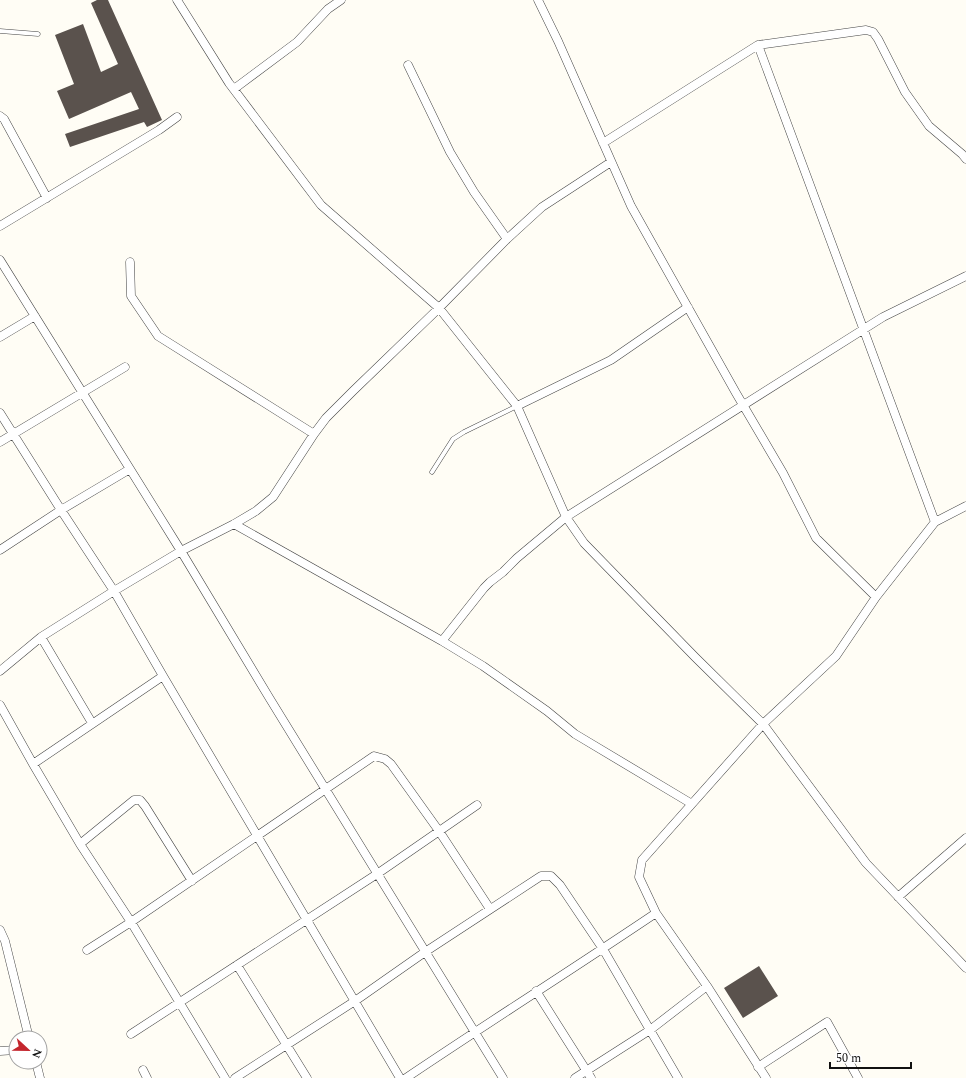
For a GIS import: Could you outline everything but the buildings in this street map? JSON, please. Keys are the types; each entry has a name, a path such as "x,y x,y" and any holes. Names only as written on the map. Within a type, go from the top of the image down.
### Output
{"street":[{"path":"176,0 234,89 321,205 439,308 516,406 566,517 584,544 694,657 763,724 866,863 966,968"},
{"path":"234,89 297,42 328,9 341,0"},
{"path":"538,0 558,41 631,206 783,473 816,538 876,597"},
{"path":"603,143 758,45 866,30 873,32 878,39 905,92 929,126 962,154 966,160"},
{"path":"758,45 935,522"},
{"path":"408,65 450,152 474,192 508,239"},
{"path":"0,116 4,119 47,198"},
{"path":"0,226 159,130 177,117"},
{"path":"0,671 40,638 114,591 181,551 234,524 256,511 273,498 314,434 326,418 353,391 542,207 612,162"},
{"path":"0,260 181,551 325,789 503,1078"},
{"path":"130,262 131,296 158,336 314,434"},
{"path":"442,641 487,585 566,517 883,317 966,276"},
{"path":"516,406 611,360 688,307"},
{"path":"0,337 35,316"},
{"path":"0,442 125,367"},
{"path":"0,413 114,591 400,1078"},
{"path":"0,550 61,510 130,469"},
{"path":"766,1078 708,986 656,913 639,877 642,860 763,724 836,656 876,597 935,522 966,506"},
{"path":"234,524 442,641 483,666 548,711 575,734 692,804"},
{"path":"40,638 92,723"},
{"path":"32,764 163,676"},
{"path":"0,705 32,764 80,844 132,922 225,1078"},
{"path":"87,950 132,922 374,756 386,758 391,764 439,831 490,909"},
{"path":"80,844 134,800 140,800 192,881"},
{"path":"131,1034 377,874 477,805"},
{"path":"898,897 966,838"},
{"path":"235,1078 354,1001 425,952 541,876 551,876 560,885 603,949 678,1078"},
{"path":"406,1078 656,913"},
{"path":"0,930 27,1030"},
{"path":"237,966 307,1078"},
{"path":"575,1078 650,1030 708,986"},
{"path":"536,991 591,1078"},
{"path":"758,1067 827,1022 858,1078"},
{"path":"142,1070 147,1078"}],"lane":[{"path":"0,31 38,34"},
{"path":"432,472 454,439 464,432 516,406"}]}
